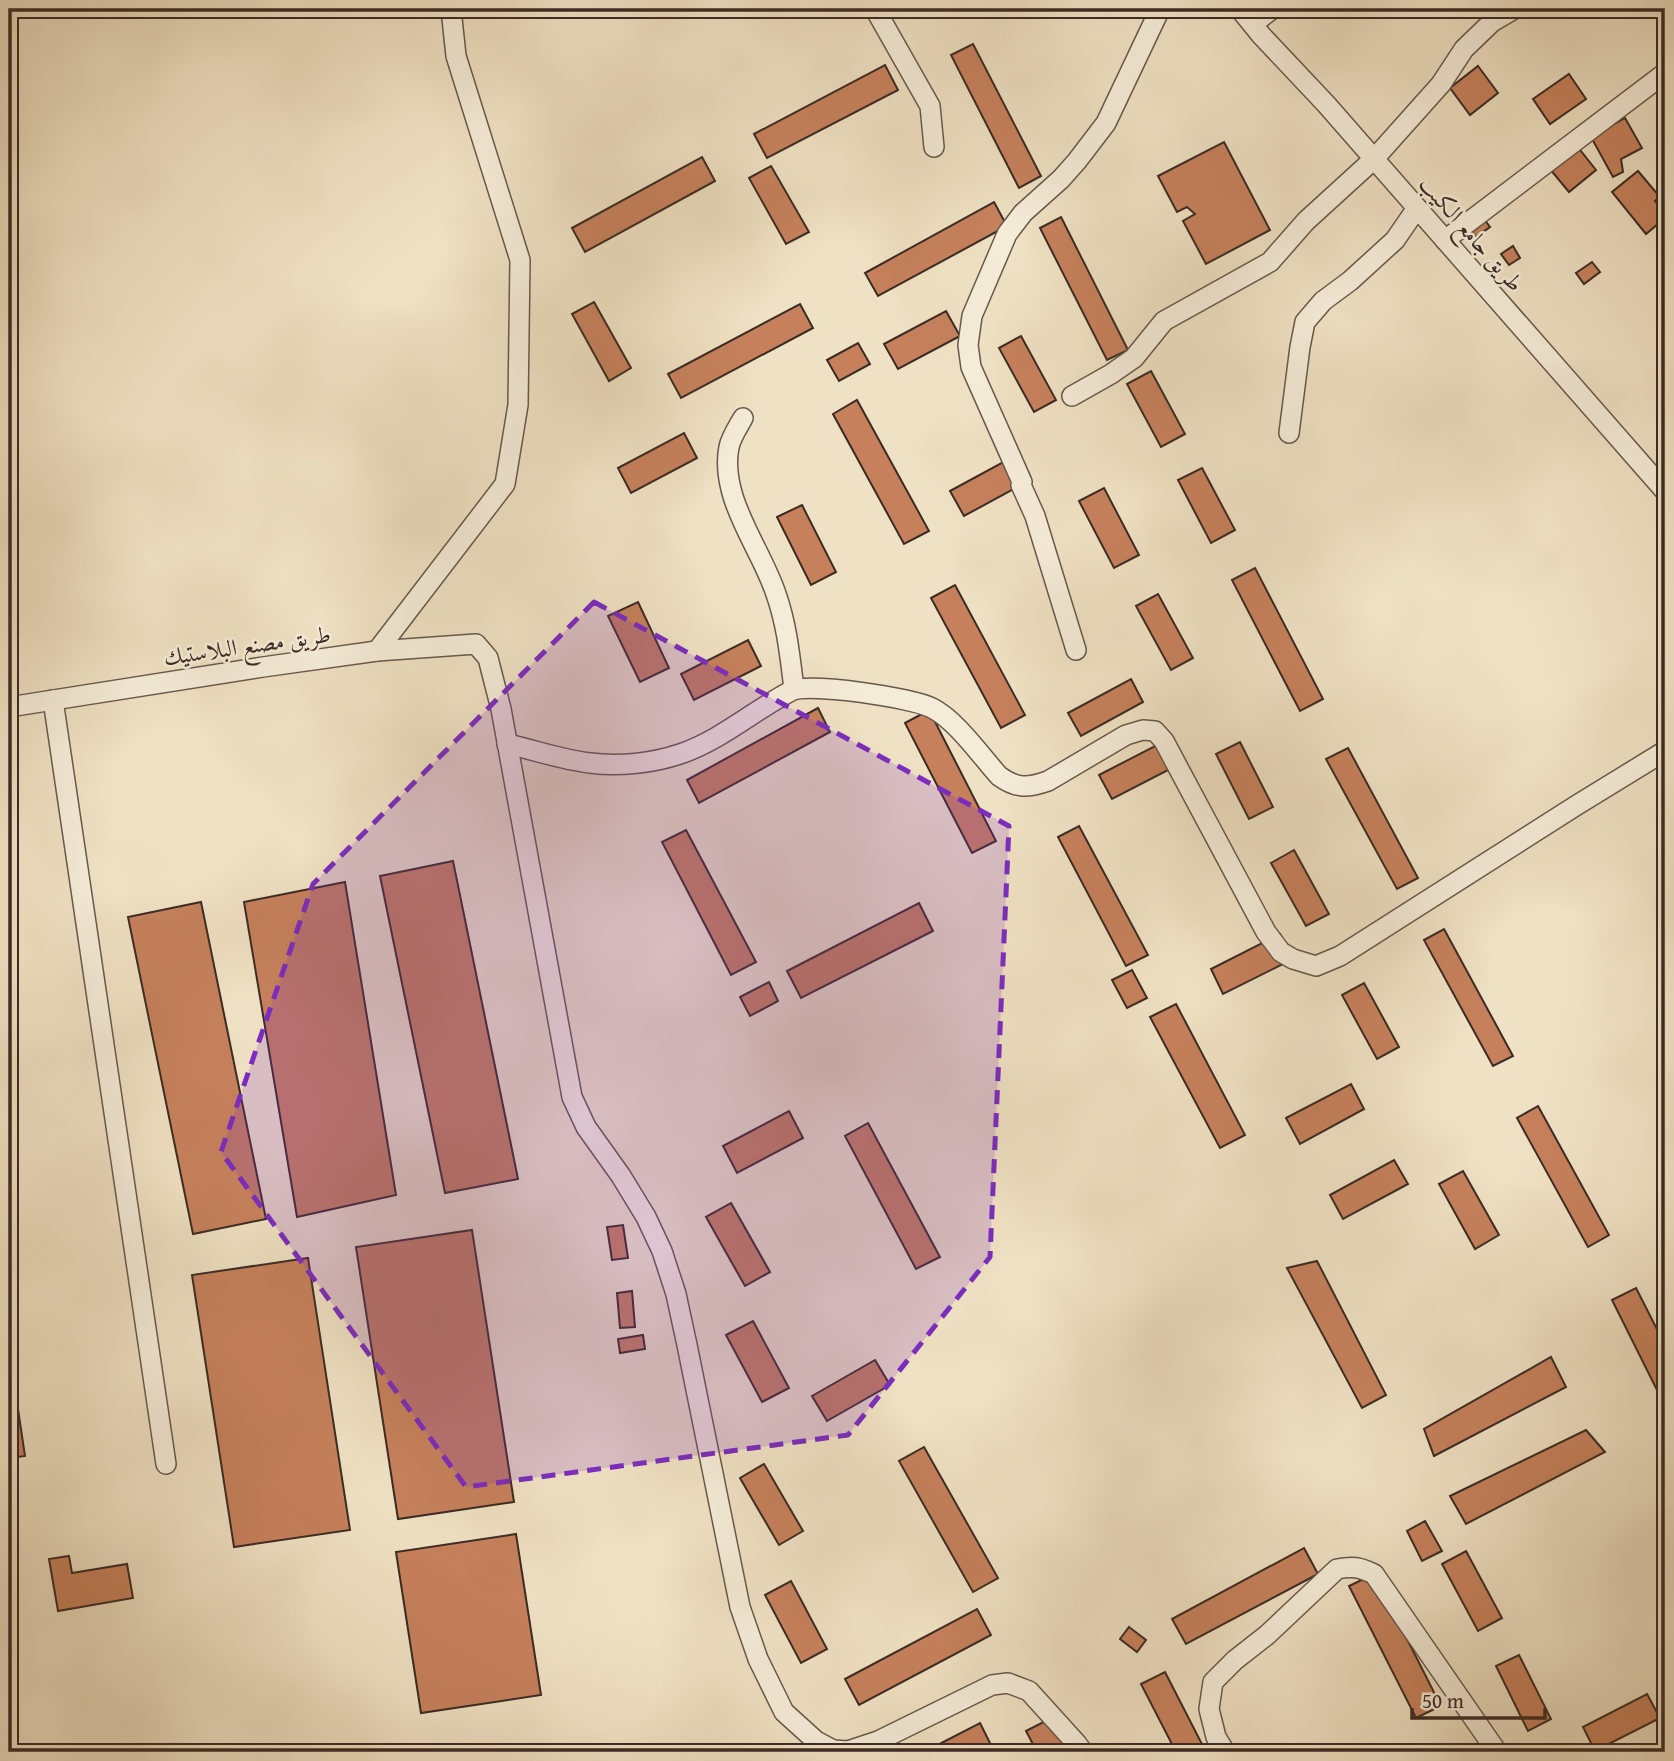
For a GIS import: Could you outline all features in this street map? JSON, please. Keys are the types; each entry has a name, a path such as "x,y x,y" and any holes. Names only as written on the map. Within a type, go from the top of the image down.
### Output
{"street":[{"path":"377,650 505,484 518,405 520,260 457,56 451,9"},
{"path":"875,9 930,107 934,147"},
{"path":"1076,650 1035,516 971,367 969,336 972,316 1007,234 1023,213 1077,161 1106,122 1160,9"},
{"name":"طريق جامع الكيب","path":"1240,9 1665,490"},
{"path":"1253,24 1272,9"},
{"path":"1072,396 1134,358 1164,321 1270,262 1306,221 1374,159 1441,84 1464,49 1492,22 1514,9"},
{"path":"1445,240 1665,73"},
{"path":"1289,433 1305,322 1323,301 1350,281 1395,240 1417,208"},
{"path":"743,418 729,446 727,474 742,519 776,591 783,617 794,689"},
{"name":"طريق مصنع البلاستيك","path":"9,707 377,650 476,644 488,658 507,744"},
{"path":"1083,1752 1029,1691 1008,1683 992,1685 878,1741 848,1751 833,1750 816,1741 784,1712 758,1659 740,1607 685,1332 662,1251 646,1217 586,1127 572,1097 507,744 591,763 649,761 679,754 707,743 794,689 829,689 913,701 933,708 950,720 999,776 1009,784 1023,787 1048,781 1126,735 1143,730 1155,731 1164,741 1266,932 1281,952 1315,966 1340,957 1665,751"},
{"path":"53,700 166,1464"},
{"path":"1225,1752 1216,1737 1209,1709 1213,1682 1235,1660 1268,1635 1337,1569 1360,1567 1374,1574 1497,1752"}],"highlighted area":[{"path":"594,602 1009,826 990,1257 848,1435 466,1487 221,1152 313,884"}],"building":[{"path":"973,44 1041,176 1019,188 951,55"},
{"path":"885,65 898,90 767,158 754,134"},
{"path":"1478,66 1498,93 1470,115 1450,88"},
{"path":"1569,74 1586,99 1550,124 1533,99"},
{"path":"1625,118 1642,148 1621,159 1623,172 1613,177 1591,137"},
{"path":"1224,142 1270,230 1206,264 1183,221 1195,214 1187,207 1177,212 1158,176"},
{"path":"1577,146 1596,170 1569,192 1549,168"},
{"path":"702,157 715,181 585,252 572,228"},
{"path":"771,166 809,232 786,244 749,178"},
{"path":"1638,171 1660,197 1655,201 1665,213 1665,218 1646,234 1612,192"},
{"path":"994,202 1007,226 878,296 865,273"},
{"path":"1061,217 1128,350 1107,360 1040,228"},
{"path":"1484,219 1490,227 1476,237 1470,229"},
{"path":"1513,246 1520,258 1509,265 1501,254"},
{"path":"1592,262 1600,272 1584,284 1576,273"},
{"path":"594,302 631,368 609,381 572,314"},
{"path":"800,304 813,328 681,398 668,374"},
{"path":"946,311 960,336 898,369 884,344"},
{"path":"1021,336 1056,400 1034,412 999,348"},
{"path":"858,343 870,364 839,381 827,360"},
{"path":"1151,371 1185,434 1161,447 1127,384"},
{"path":"857,400 929,531 904,544 833,414"},
{"path":"684,433 697,458 631,493 618,468"},
{"path":"1007,460 1021,485 964,516 950,491"},
{"path":"1202,468 1235,530 1211,543 1178,480"},
{"path":"1104,488 1139,555 1114,568 1079,501"},
{"path":"802,505 836,572 811,585 777,517"},
{"path":"1255,568 1323,699 1300,711 1232,580"},
{"path":"955,585 1025,715 1001,728 931,598"},
{"path":"1158,594 1193,658 1171,670 1136,606"},
{"path":"638,602 669,668 640,682 608,616"},
{"path":"748,640 761,666 694,700 681,674"},
{"path":"1131,679 1143,702 1081,736 1068,713"},
{"path":"818,708 830,732 699,803 687,780"},
{"path":"929,710 996,841 972,853 905,723"},
{"path":"1240,742 1273,807 1249,819 1216,754"},
{"path":"1157,745 1170,769 1112,799 1099,775"},
{"path":"1348,748 1418,878 1397,889 1326,759"},
{"path":"1079,826 1148,955 1126,966 1058,837"},
{"path":"686,830 756,962 731,975 662,842"},
{"path":"1294,850 1329,914 1306,926 1271,863"},
{"path":"453,861 518,1179 445,1193 380,876"},
{"path":"345,882 396,1195 297,1217 244,902"},
{"path":"201,902 266,1219 193,1234 128,917"},
{"path":"919,903 933,931 801,998 787,971"},
{"path":"1444,929 1513,1056 1493,1066 1424,940"},
{"path":"1280,934 1293,959 1223,994 1211,969"},
{"path":"1132,970 1147,998 1127,1008 1112,980"},
{"path":"769,982 778,1001 750,1016 740,997"},
{"path":"1364,983 1399,1047 1377,1059 1342,995"},
{"path":"1176,1004 1245,1135 1220,1148 1150,1017"},
{"path":"1351,1084 1364,1109 1300,1144 1286,1118"},
{"path":"1538,1106 1609,1235 1588,1247 1517,1118"},
{"path":"789,1111 803,1138 737,1173 723,1146"},
{"path":"868,1123 940,1257 916,1269 845,1136"},
{"path":"1394,1160 1408,1184 1343,1219 1330,1195"},
{"path":"1463,1171 1499,1235 1475,1249 1439,1184"},
{"path":"731,1203 770,1272 745,1286 706,1217"},
{"path":"623,1225 628,1258 612,1260 607,1227"},
{"path":"472,1230 514,1502 398,1519 356,1247"},
{"path":"308,1258 350,1530 234,1547 192,1275"},
{"path":"1317,1261 1386,1395 1362,1408 1287,1268"},
{"path":"1636,1288 1665,1345 1665,1406 1612,1300"},
{"path":"632,1291 635,1327 620,1328 617,1293"},
{"path":"753,1321 789,1388 762,1402 726,1335"},
{"path":"643,1335 645,1349 620,1353 618,1339"},
{"path":"9,1349 25,1456 9,1458"},
{"path":"1551,1357 1566,1387 1434,1456 1424,1429"},
{"path":"875,1360 890,1385 827,1421 812,1396"},
{"path":"1586,1430 1605,1452 1466,1524 1450,1496"},
{"path":"924,1447 998,1578 973,1592 899,1461"},
{"path":"764,1464 803,1531 779,1545 740,1478"},
{"path":"1425,1521 1442,1551 1422,1561 1407,1531"},
{"path":"516,1534 541,1695 421,1713 396,1552"},
{"path":"1304,1548 1318,1574 1186,1644 1172,1619"},
{"path":"1466,1551 1502,1618 1478,1631 1442,1564"},
{"path":"69,1556 72,1573 127,1564 133,1598 58,1611 49,1559"},
{"path":"1374,1574 1441,1706 1416,1718 1349,1586"},
{"path":"791,1581 827,1649 801,1663 765,1595"},
{"path":"977,1609 991,1635 859,1705 845,1679"},
{"path":"1129,1627 1146,1640 1137,1652 1120,1639"},
{"path":"1519,1655 1551,1719 1528,1731 1496,1666"},
{"path":"1165,1672 1206,1752 1176,1752 1141,1684"},
{"path":"1647,1694 1660,1718 1595,1751 1583,1727"},
{"path":"1053,1717 1071,1752 1037,1752 1026,1731"},
{"path":"980,1723 992,1747 982,1752 924,1752"}]}
